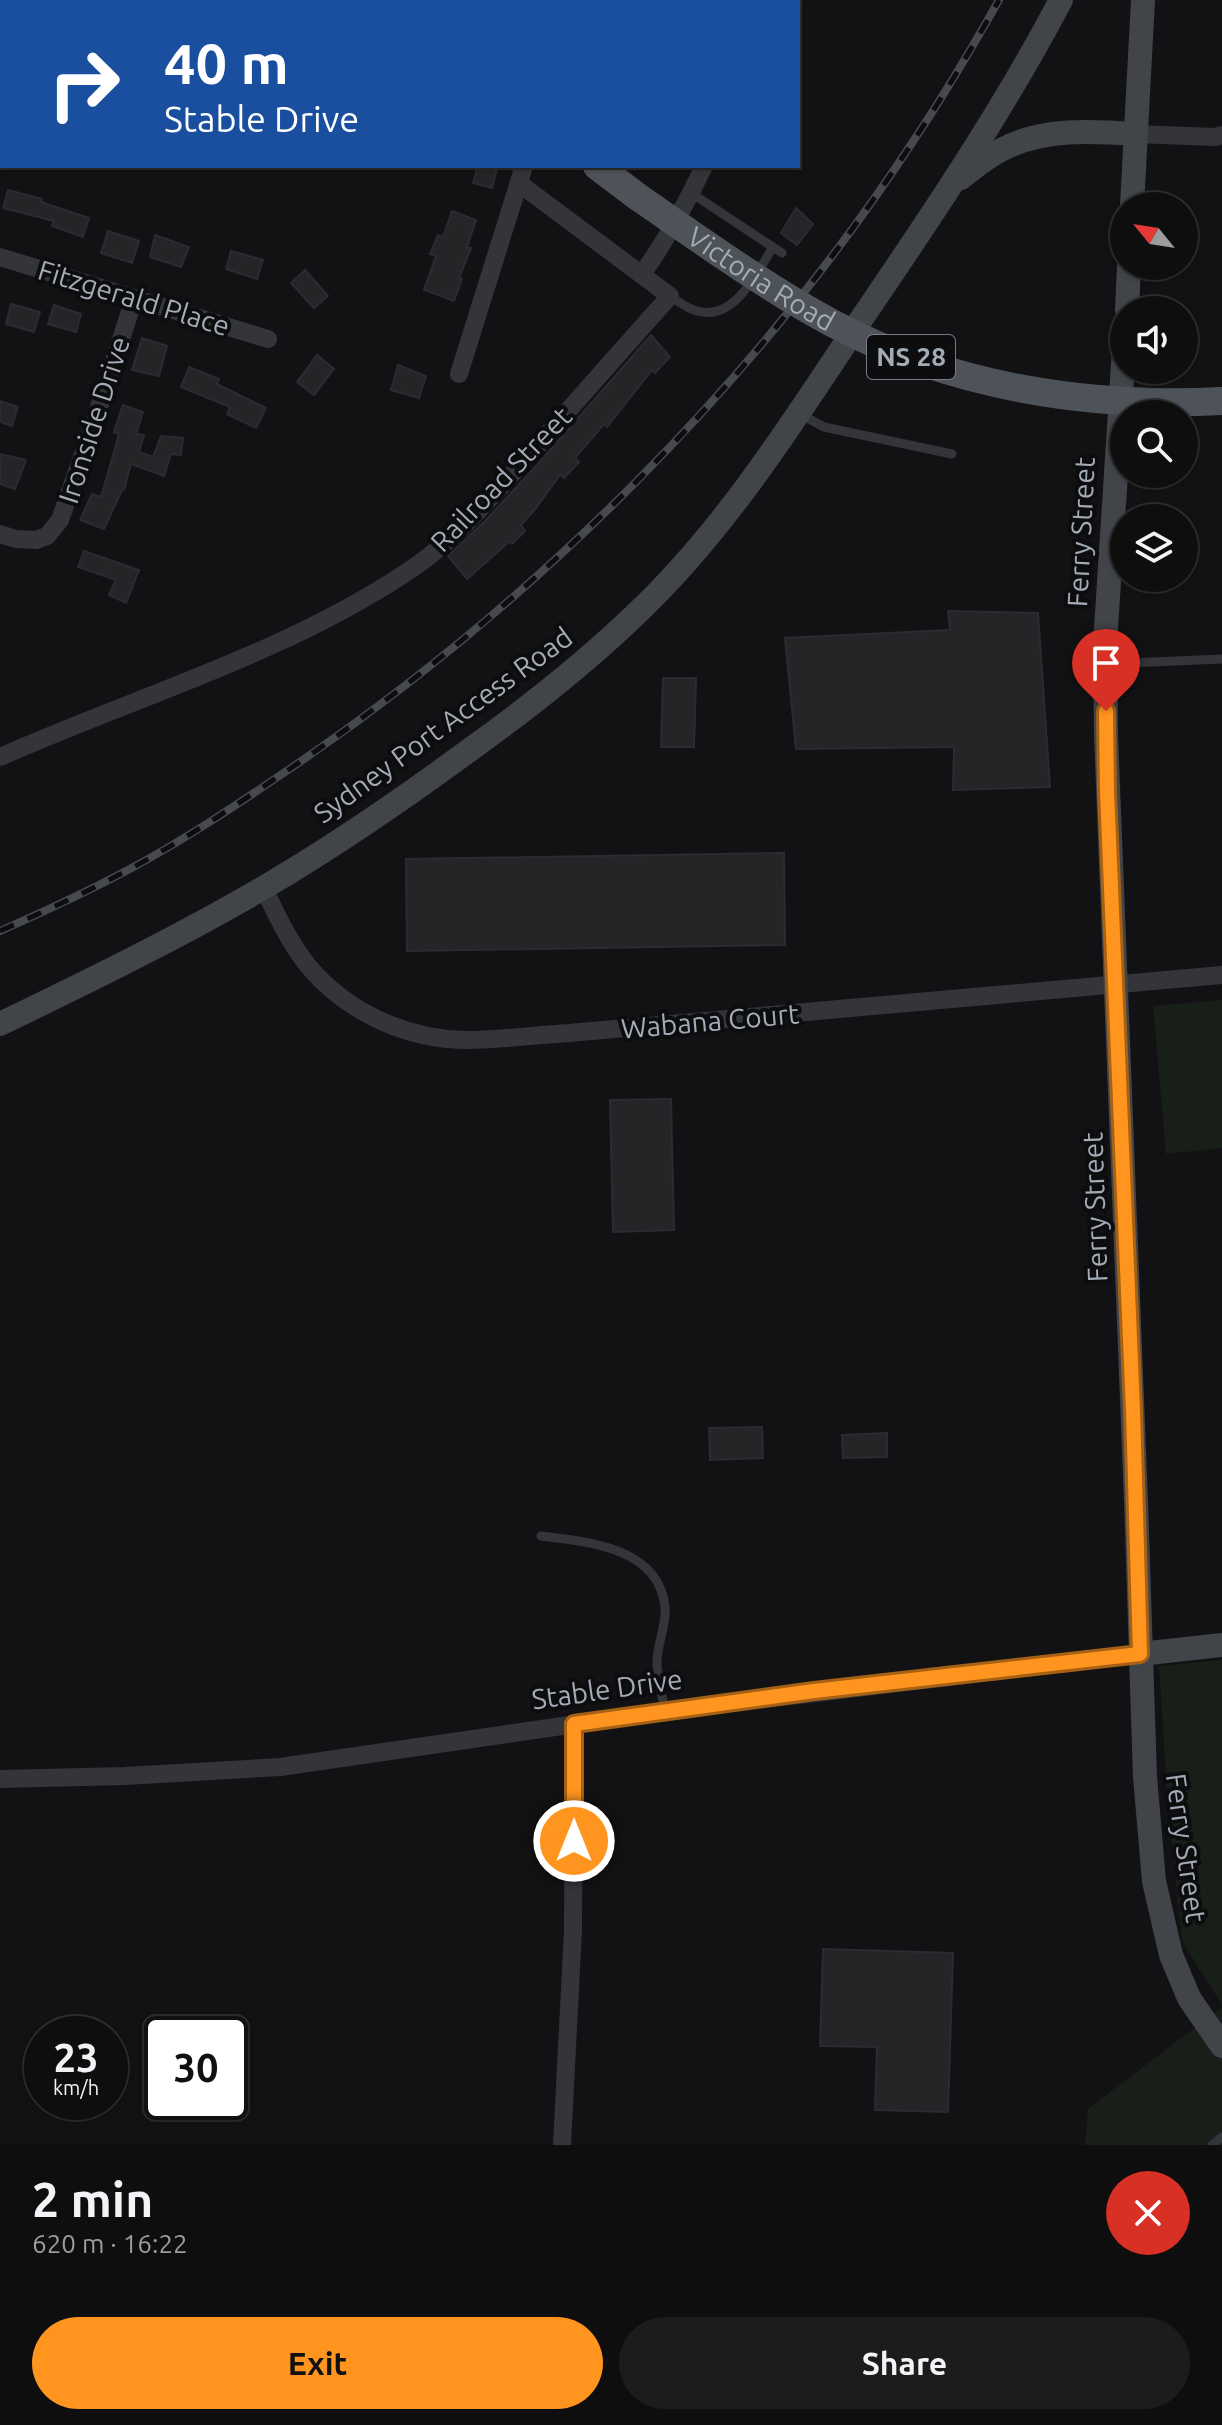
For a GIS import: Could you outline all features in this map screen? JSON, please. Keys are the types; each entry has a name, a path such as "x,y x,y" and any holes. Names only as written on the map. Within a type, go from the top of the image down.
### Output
{"main road":[{"name":"Sydney Port Access Road","path":"0,1024 110,971 264,888 367,823 510,721 635,615 686,562 742,493 799,413 953,183 1061,0"},
{"path":"1133,192 1143,0"},
{"path":"953,183 1003,148 1025,141 1088,131 1135,134"},
{"name":"Victoria Road","path":"600,168 747,272 834,324 935,366 1029,390 1095,400 1151,404 1222,401"},
{"name":"Ferry Street","path":"1121,384 1105,664 1107,792 1145,1777 1154,1881 1171,1955 1189,1998 1222,2046"},
{"name":"Stable Drive","path":"1140,1654 1222,1645"}],"street":[{"path":"1135,134 1222,135"},
{"path":"642,274 654,258 703,168"},
{"path":"459,374 522,175 670,296"},
{"name":"Fitzgerald Place","path":"0,257 268,339"},
{"name":"Railroad Street","path":"0,757 246,656 307,628 409,571 459,530 497,491 670,296"},
{"name":"Ironside Drive","path":"0,534 26,541 47,536 62,516 134,299"},
{"name":"Wabana Court","path":"264,888 274,910 310,967 362,1012 420,1035 464,1040 1222,975"},
{"name":"Stable Drive","path":"0,1779 280,1767 665,1711 1140,1654"},
{"path":"562,2145 573,1930 574,1724"}],"lane":[{"path":"670,296 699,312 721,310 741,297 778,250 691,193"},
{"path":"799,413 824,427 952,454"},
{"path":"1105,664 1222,659"},
{"path":"541,1536 594,1543 632,1556 656,1577 666,1607 657,1661 665,1711"},
{"path":"1212,2145 1222,2137"}],"shaded area":[{"path":"1222,1000 1222,1148 1166,1154 1153,1006"},
{"path":"1222,1660 1222,2005 1182,1941 1159,1666"},
{"path":"1222,2007 1222,2145 1085,2145 1088,2109"}],"building":[{"path":"477,168 497,168 492,188 473,183"},
{"path":"8,190 42,199 41,202 89,218 83,237 52,226 54,221 3,208"},
{"path":"796,208 813,224 797,245 781,233"},
{"path":"452,211 476,220 467,247 471,248 454,301 424,290 436,256 430,254 438,235 443,237"},
{"path":"108,231 139,241 132,263 101,253"},
{"path":"155,235 189,247 181,267 150,257"},
{"path":"231,251 263,260 257,279 226,269"},
{"path":"305,270 328,296 314,308 291,283"},
{"path":"11,304 40,312 34,332 6,324"},
{"path":"54,305 81,314 76,332 48,324"},
{"path":"651,335 670,357 655,373 652,370 607,427 604,424 575,458 579,462 564,478 560,475 521,525 525,531 467,579 448,556 537,465"},
{"path":"142,338 167,346 159,376 132,370"},
{"path":"317,355 334,369 314,395 297,382"},
{"path":"398,365 426,376 419,398 391,390"},
{"path":"189,367 219,379 217,384 266,408 256,428 227,414 230,407 181,387"},
{"path":"0,401 18,407 12,426 0,422"},
{"path":"123,405 143,412 136,434 144,435 139,452 153,457 161,436 183,438 181,455 171,454 164,476 131,464 124,490 104,529 80,520 92,494 101,497 119,434 114,432"},
{"path":"0,454 26,460 15,489 0,484"},
{"path":"84,551 139,570 126,603 109,595 116,580 78,567"},
{"path":"948,611 1038,613 1050,787 953,790 954,747 796,749 785,638 950,630"},
{"path":"663,678 696,678 694,747 661,747"},
{"path":"784,853 785,945 407,951 406,859"},
{"path":"671,1099 674,1230 613,1232 610,1100"},
{"path":"762,1427 763,1458 710,1460 709,1428"},
{"path":"887,1433 887,1457 843,1458 842,1435"},
{"path":"823,1949 953,1953 948,2112 875,2110 877,2047 820,2046"}],"railway":[{"path":"0,931 126,871 251,795 382,703 470,634 554,561 635,483 711,402 784,317 852,229 916,137 999,0"}],"route":[{"path":"574,1841 574,1724 814,1691 1140,1654 1106,711"}]}
